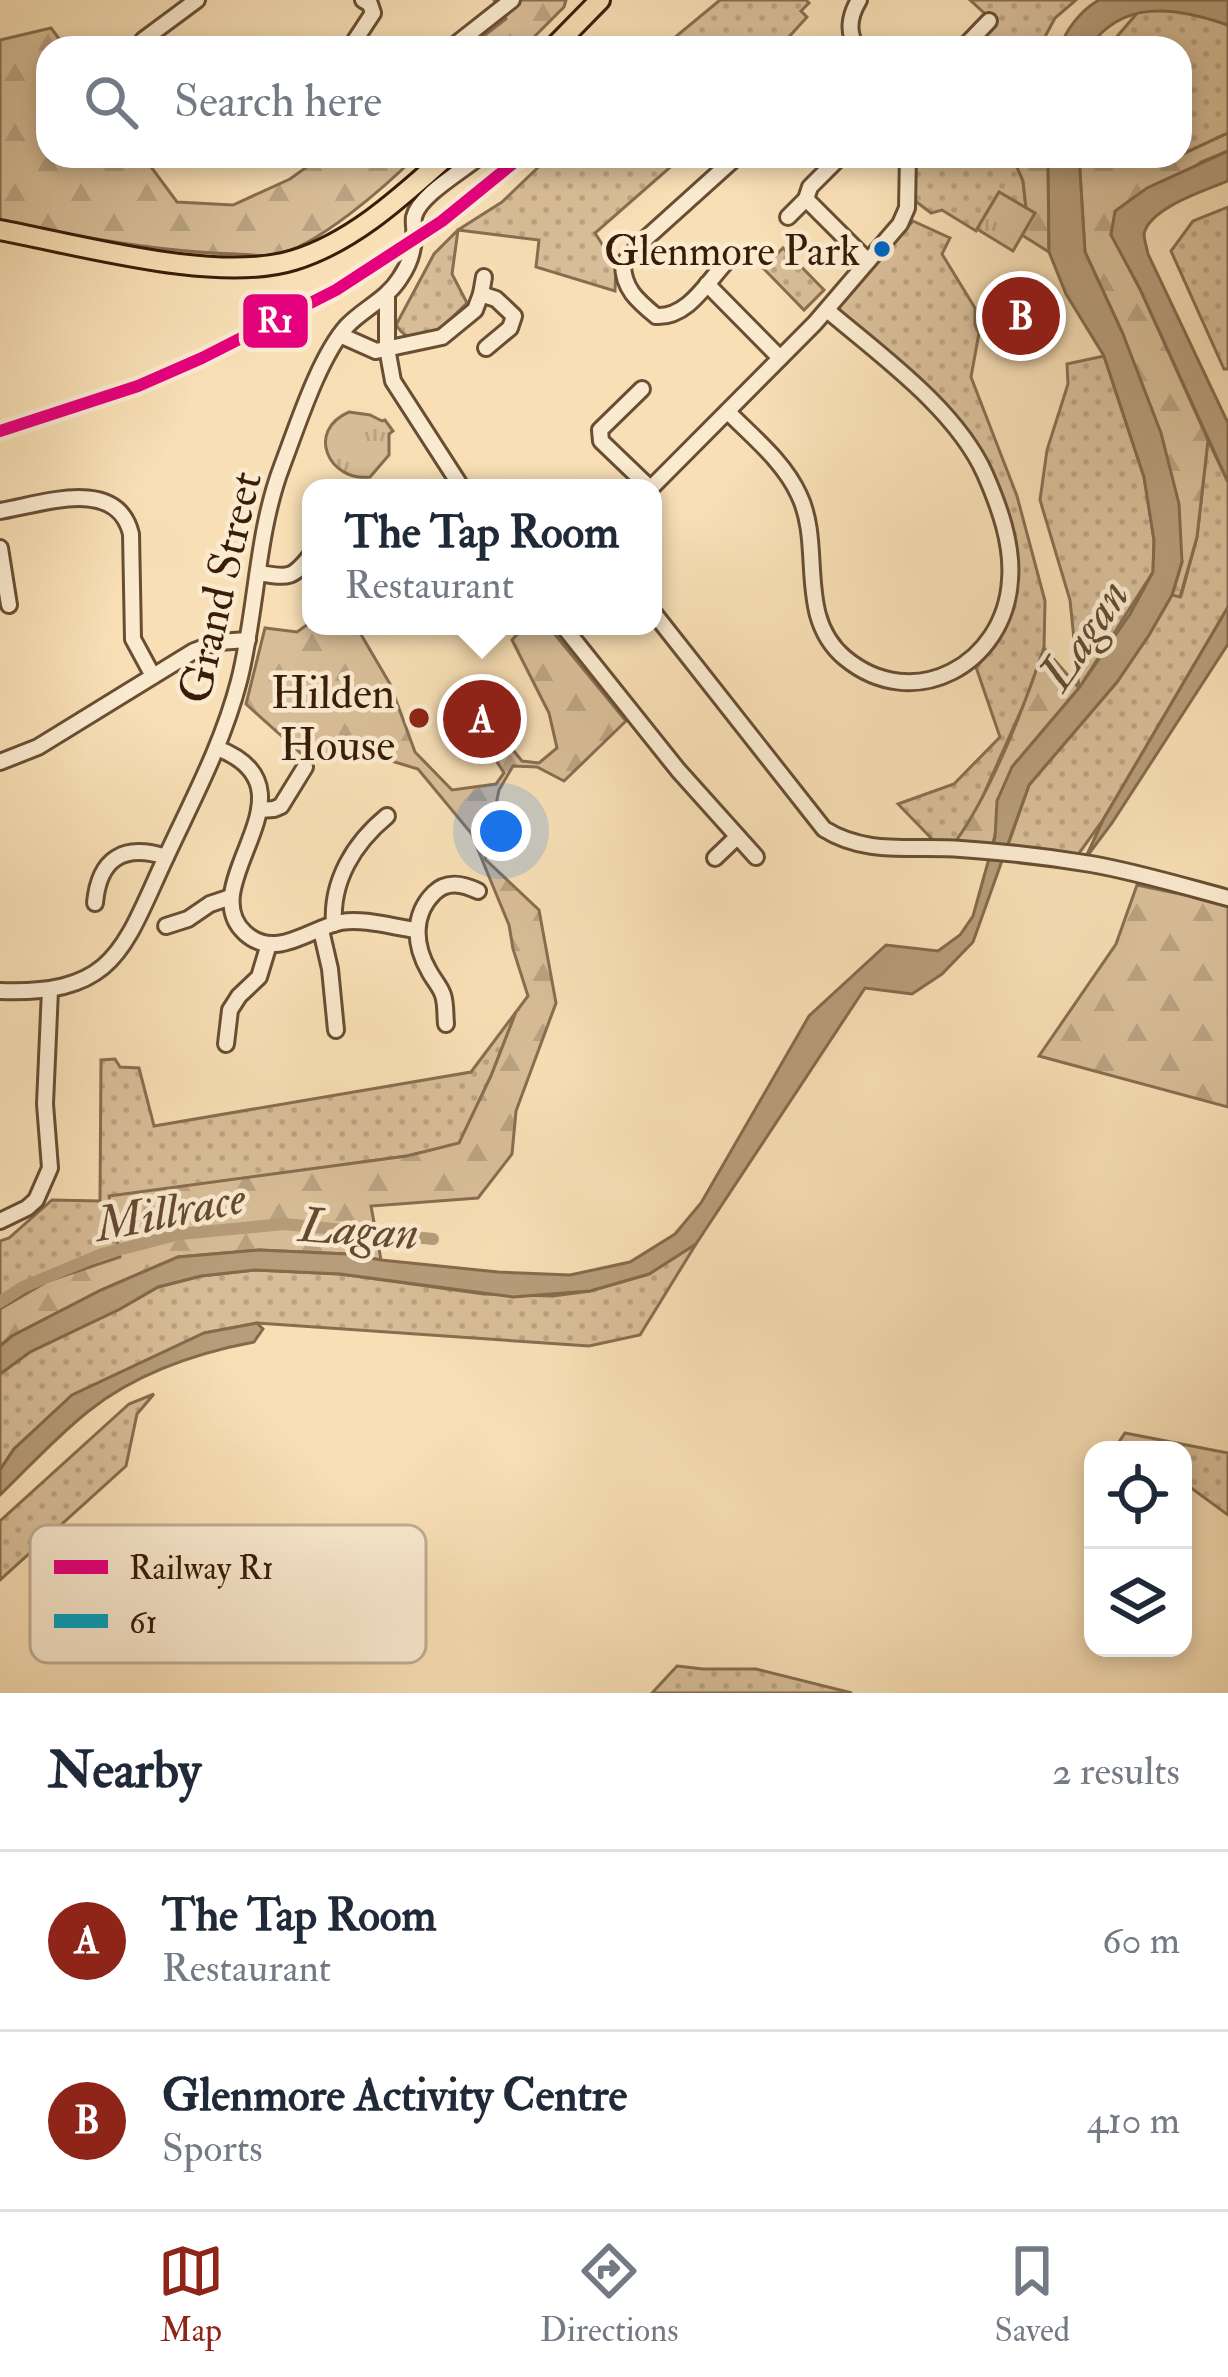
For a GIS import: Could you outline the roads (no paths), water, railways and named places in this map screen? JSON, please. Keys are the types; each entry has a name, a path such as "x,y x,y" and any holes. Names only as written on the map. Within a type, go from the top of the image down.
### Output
{"highway":[{"path":"565,36 600,0"},
{"path":"0,230 172,262 236,268 274,265 298,259 364,224 432,168"}],"street":[{"path":"148,36 197,0"},
{"path":"358,36 373,13 363,0"},
{"path":"467,36 512,0"},
{"path":"850,36 852,12 860,0"},
{"path":"975,36 989,21"},
{"name":"Grand Street","path":"0,991 50,990 98,972 120,952 138,921 217,748 239,682 280,469 327,354 358,316 401,276 413,253 414,218 422,203 465,168"},
{"path":"724,168 623,265 626,287 656,316 669,317 684,308 729,259"},
{"path":"788,217 829,168"},
{"path":"659,479 826,310 900,224 907,208 908,168"},
{"path":"806,199 868,261"},
{"path":"340,335 376,351 442,337 475,310 484,277"},
{"path":"707,284 780,358"},
{"path":"387,293 387,348 393,381 456,479"},
{"path":"482,294 496,299 514,316 511,328 486,348"},
{"path":"728,412 778,463 801,497 814,602 828,639 842,656 865,672 896,681 932,681 977,655 997,629 1010,583 1002,518 987,478 944,415 826,310"},
{"path":"641,479 599,435 642,389"},
{"path":"0,511 85,497 120,511 131,534 134,639 153,676"},
{"path":"0,548 9,605"},
{"path":"259,573 285,577 302,566"},
{"path":"662,623 824,829 859,845 964,849 1090,864 1228,898"},
{"path":"569,635 662,751 756,857"},
{"path":"0,762 38,747 206,646 248,640"},
{"path":"217,748 251,767 258,782 259,810 231,898 240,927 269,944 351,922 416,930"},
{"path":"259,810 280,806 305,766"},
{"path":"336,1030 327,927 334,896 367,835 387,816"},
{"path":"715,857 737,837"},
{"path":"95,903 99,878 110,862 130,853 166,857"},
{"path":"446,1024 444,998 425,964 416,930 437,890 455,884 478,891"},
{"path":"166,926 231,898"},
{"path":"226,1044 230,1010 259,977 269,944"},
{"path":"0,1221 35,1200 50,1168 45,1104 50,990"}],"waterway":[{"name":"Millrace","path":"0,1302 23,1287 102,1254 180,1234 284,1224 433,1239"}],"rail line":[{"name":"R1","path":"0,431 138,386 336,290 442,221 507,168"}],"place":[{"name":"Glenmore Park","path":"882,249"},
{"name":"Glenmore Activity Centre","path":"1021,316"},
{"name":"Hilden House","path":"419,718"},
{"name":"The Tap Room","path":"482,719"}],"water label":[{"name":"Lagan","path":"1083,634"},
{"name":"Lagan","path":"359,1228"}]}
